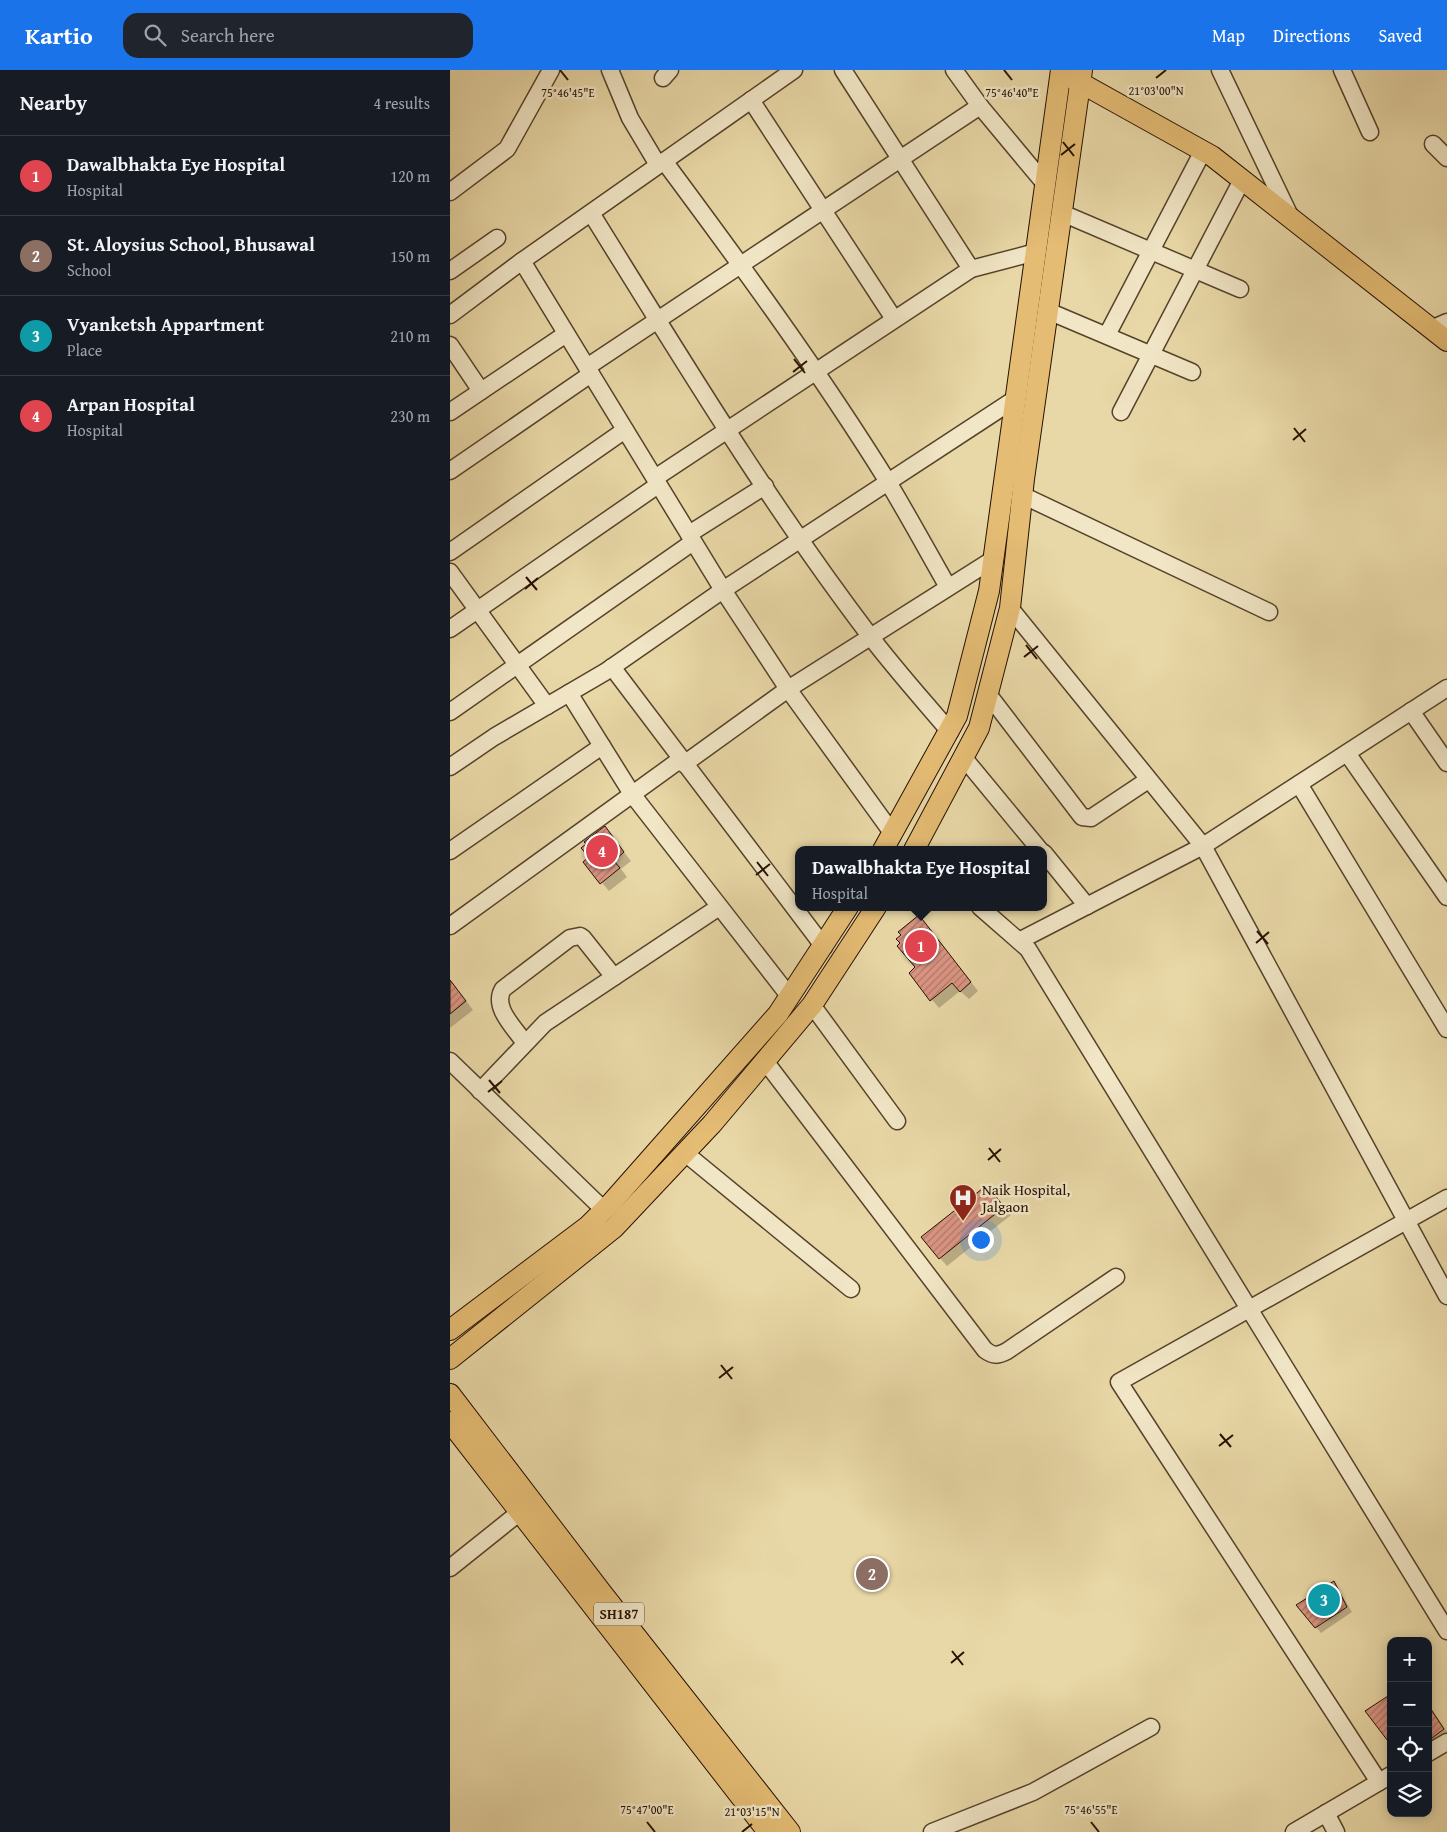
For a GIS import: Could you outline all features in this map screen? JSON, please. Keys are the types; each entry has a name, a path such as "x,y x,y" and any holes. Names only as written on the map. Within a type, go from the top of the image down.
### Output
{"main road":[{"path":"888,842 950,732 957,716 989,591 1061,70 1081,77 1203,151 1290,218 1439,325 1447,342"},
{"path":"916,846 979,728 1010,608 1022,495 1081,77"},
{"path":"450,1330 588,1226 604,1210 790,997 846,911"},
{"path":"450,1359 614,1228 685,1153 812,1006 873,911"},
{"name":"SH187","path":"450,1394 608,1601 790,1832"},
{"name":"SH187","path":"450,1422 763,1830"}],"street":[{"path":"450,192 506,149 551,70"},
{"path":"610,70 630,118 661,163 741,265 815,372 888,482 948,587"},
{"path":"450,315 522,261 794,70"},
{"path":"843,70 970,269"},
{"path":"954,70 980,106 1045,184"},
{"path":"1220,70 1290,218"},
{"path":"1342,70 1370,132"},
{"path":"751,100 894,319"},
{"path":"450,470 658,320 980,106"},
{"path":"1433,144 1447,158"},
{"path":"1107,335 1203,151"},
{"path":"1121,412 1242,180"},
{"path":"591,213 727,430 801,539 870,637 950,732"},
{"path":"1062,213 1240,289"},
{"path":"450,271 497,238"},
{"path":"450,629 727,430 970,269 1036,252"},
{"path":"522,261 723,590 888,842"},
{"path":"1048,311 1152,353 1192,372"},
{"path":"450,412 566,334"},
{"path":"450,345 481,391"},
{"path":"450,767 494,737 612,667 723,590 1015,399"},
{"path":"450,552 625,430"},
{"path":"450,712 517,667 691,538 765,486"},
{"path":"1022,495 1269,612"},
{"path":"450,926 632,794 788,689 992,560"},
{"path":"450,572 546,706"},
{"path":"1010,608 1203,846 1447,1296"},
{"path":"612,667 795,909"},
{"path":"1018,941 1203,846 1447,688"},
{"path":"569,693 632,794 790,997"},
{"path":"988,694 1082,817 1091,818 1148,780"},
{"path":"1411,712 1447,763"},
{"path":"450,851 602,746"},
{"path":"1347,753 1447,897"},
{"path":"964,758 1037,846"},
{"path":"1299,784 1447,1029"},
{"path":"1047,857 1087,906"},
{"path":"480,1090 524,1042 545,1023 719,907"},
{"path":"796,911 824,947"},
{"path":"984,911 1028,949 1447,1631"},
{"path":"524,1042 500,1008 499,995 503,989 570,938 580,936 583,938 614,977"},
{"path":"812,1006 896,1121"},
{"path":"450,1061 604,1210"},
{"path":"765,1061 979,1342 992,1355 999,1355 1007,1351 1116,1277"},
{"path":"685,1153 851,1289"},
{"path":"1294,1832 1385,1778 1119,1382 1447,1198"},
{"path":"450,1568 520,1512"},
{"path":"932,1832 1025,1795 1152,1727"},
{"path":"1432,1751 1447,1742"},
{"path":"1326,1813 1336,1832"}],"building":[{"path":"605,826 624,852 614,861 620,868 600,884 583,862 589,857 581,848 586,844 584,842"},
{"path":"919,915 971,982 960,992 952,983 930,1001 909,973 915,967 897,946 900,943 896,939 901,935 898,932"},
{"path":"450,980 466,1001 450,1014"},
{"path":"987,1185 1004,1207 939,1259 921,1237"},
{"path":"1334,1581 1347,1607 1315,1628 1296,1605"},
{"path":"1387,1697 1387,1740 1365,1711"},
{"path":"1432,1711 1444,1729 1432,1738"}],"place":[{"name":"Arpan Hospital","path":"602,851"},
{"name":"Dawalbhakta Eye Hospital","path":"921,946"},
{"name":"Naik Hospital, Jalgaon","path":"963,1222"},
{"name":"St. Aloysius School, Bhusawal","path":"872,1574"},
{"name":"Vyanketsh Appartment","path":"1324,1600"}]}
